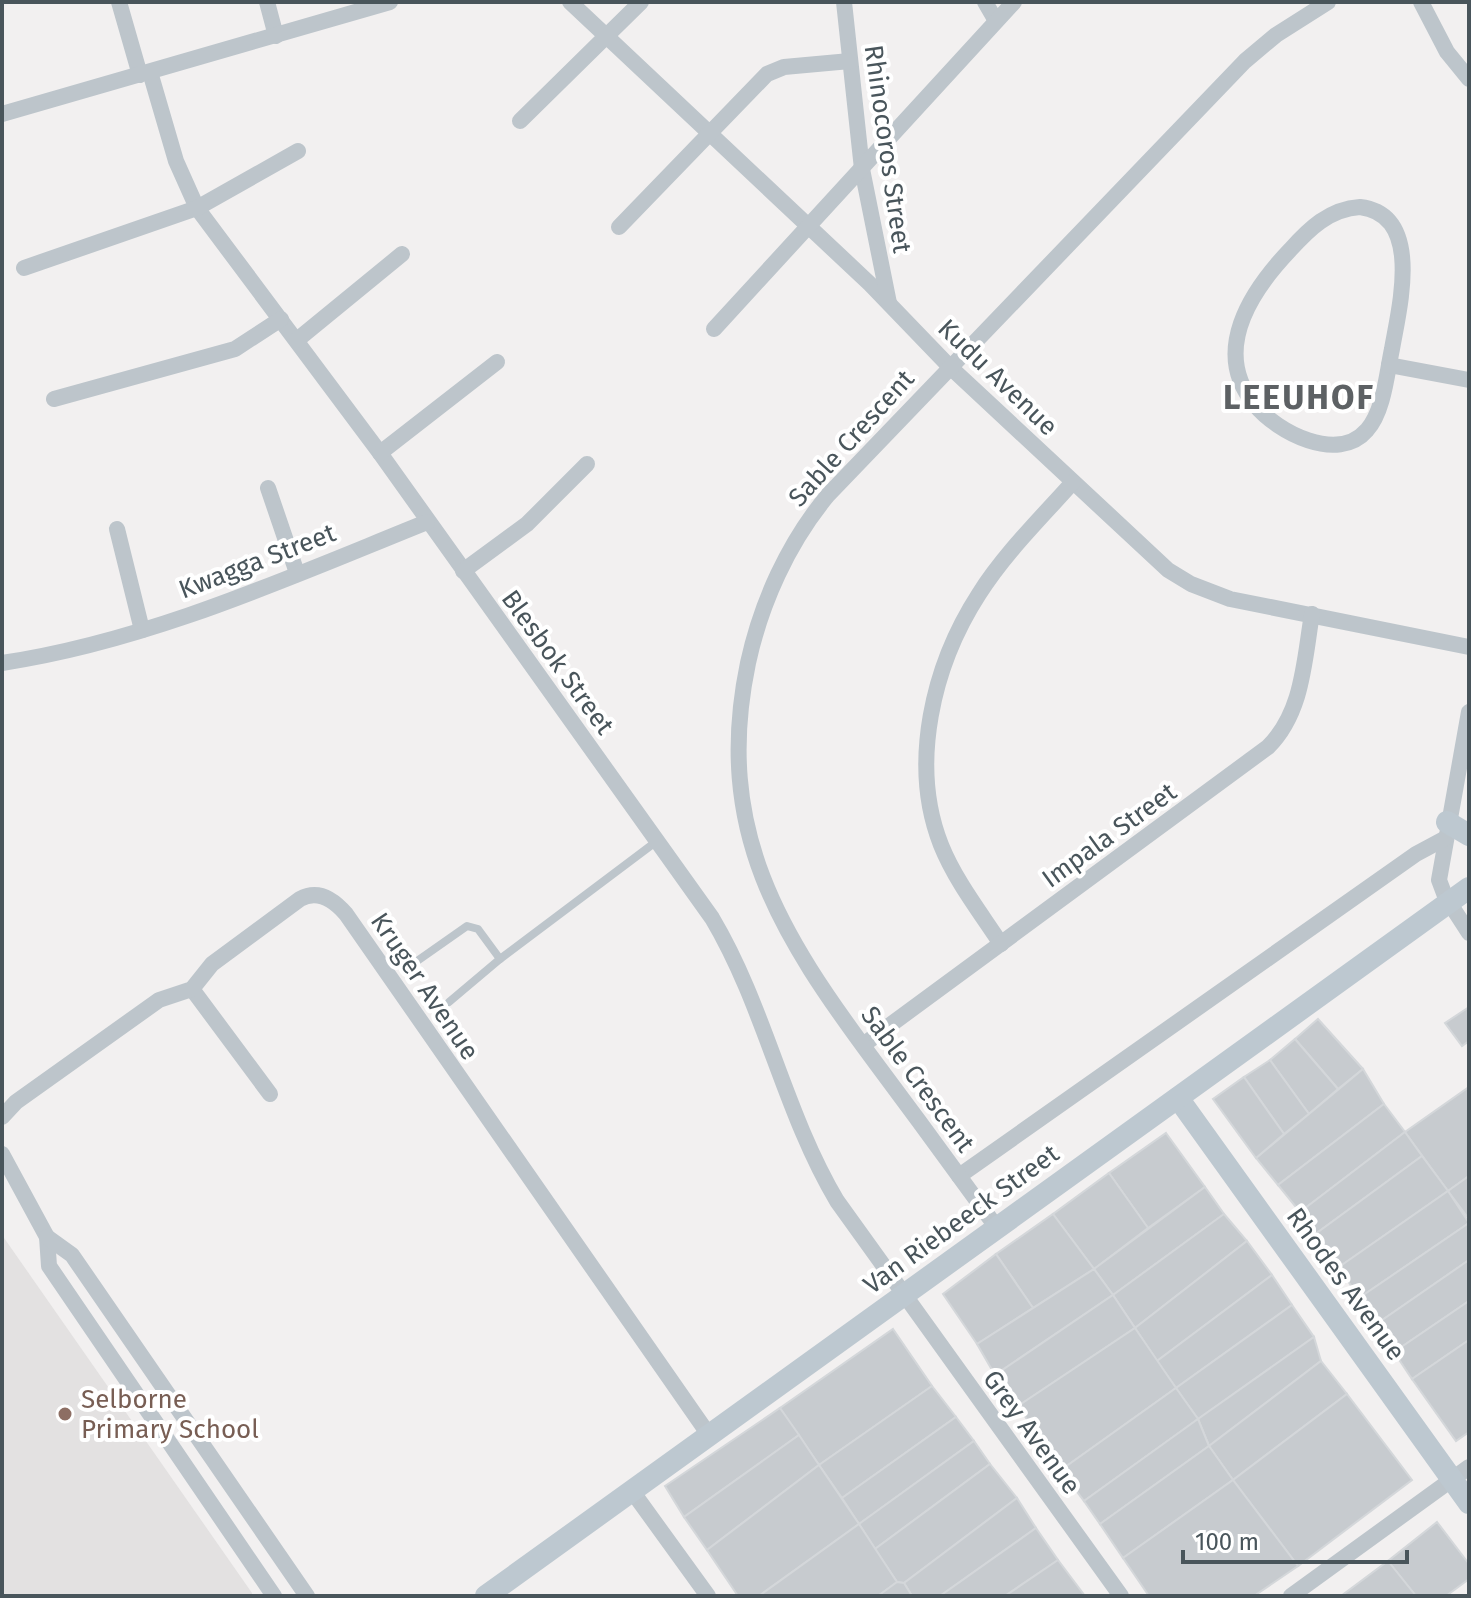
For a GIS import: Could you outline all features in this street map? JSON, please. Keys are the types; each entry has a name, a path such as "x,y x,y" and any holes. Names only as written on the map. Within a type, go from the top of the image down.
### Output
{"street":[{"path":"119,2 145,73"},
{"path":"267,2 276,36"},
{"path":"2,114 390,2"},
{"name":"Kudu Avenue","path":"570,2 809,226 949,366 1153,559 1180,578 1230,599 1469,647"},
{"path":"520,121 641,2"},
{"name":"Rhinocoros Street","path":"844,2 862,169 889,303"},
{"path":"985,2 996,21"},
{"path":"714,329 1014,2"},
{"name":"Sable Crescent","path":"997,1228 804,960 761,877 747,827 740,775 743,689 750,654 770,593 810,517 949,366 1245,61 1276,35 1328,2"},
{"path":"1421,2 1447,52 1469,79"},
{"path":"619,227 767,74 784,67 850,61"},
{"name":"Blesbok Street","path":"145,73 176,161 197,208 380,453 658,840 722,935 751,997 824,1180 903,1296"},
{"path":"24,268 197,208 298,151"},
{"path":"1360,207 1375,210 1386,218 1398,239 1404,266 1403,286 1389,365 1369,428 1354,439 1334,443 1297,436 1275,425 1251,401 1238,375 1234,352 1248,304 1271,270 1310,229 1339,211 1360,207"},
{"path":"297,340 402,254"},
{"path":"54,399 235,349 281,319"},
{"path":"380,453 497,362"},
{"path":"1389,365 1469,380"},
{"path":"463,571 527,524 587,464"},
{"path":"1001,944 949,862 932,818 926,773 930,723 949,653 980,593 1018,542 1073,482"},
{"path":"268,488 297,573"},
{"name":"Kwagga Street","path":"2,663 103,643 427,522"},
{"path":"117,529 142,630"},
{"name":"Impala Street","path":"863,1045 1277,738 1296,704 1312,614"},
{"path":"1469,712 1445,831 1439,880 1448,902 1469,933"},
{"path":"1445,831 1469,835"},
{"name":"Van Riebeeck Street","path":"959,1176 1445,831"},
{"name":"Van Riebeeck Street","path":"486,1596 1469,888"},
{"name":"Kruger Avenue","path":"2,1117 16,1102 159,1000 192,989 212,964 303,897 320,895 340,907 709,1435"},
{"path":"192,989 270,1094"},
{"name":"Rhodes Avenue","path":"1178,1098 1460,1473 1469,1503"},
{"path":"2,1154 47,1237 49,1266 274,1596"},
{"path":"47,1237 72,1255 307,1596"},
{"name":"Grey Avenue","path":"903,1296 1121,1596"},
{"path":"1291,1596 1460,1473"},
{"path":"632,1491 708,1596"}],"lane":[{"path":"449,1002 500,959 658,840"},
{"path":"410,966 467,926 478,929 500,959"}],"shaded area":[{"name":"Selborne Primary School","path":"2,1235 252,1593 252,1596 2,1596"}],"building":[{"path":"1469,1007 1469,1041 1462,1046 1445,1023"},
{"path":"1318,1019 1363,1069 1338,1089 1295,1039"},
{"path":"1295,1039 1338,1089 1309,1114 1270,1060"},
{"path":"1270,1060 1309,1114 1284,1134 1244,1077"},
{"path":"1363,1069 1384,1104 1278,1185 1256,1158"},
{"path":"1244,1077 1284,1134 1256,1158 1213,1099"},
{"path":"1469,1087 1469,1176 1448,1191 1405,1132"},
{"path":"1384,1104 1405,1132 1300,1212 1278,1185"},
{"path":"1405,1132 1422,1156 1314,1235 1300,1212"},
{"path":"1166,1133 1205,1187 1148,1228 1109,1173"},
{"path":"1422,1156 1448,1191 1339,1267 1314,1235"},
{"path":"1109,1173 1148,1228 1094,1269 1053,1214"},
{"path":"1469,1176 1469,1219 1448,1191"},
{"path":"1205,1187 1224,1214 1113,1295 1094,1269"},
{"path":"1448,1191 1469,1223 1359,1298 1339,1267"},
{"path":"1053,1214 1094,1269 1033,1308 996,1254"},
{"path":"1224,1214 1247,1241 1135,1328 1113,1295"},
{"path":"1469,1223 1469,1260 1375,1325 1359,1298"},
{"path":"1247,1241 1272,1275 1157,1361 1135,1328"},
{"path":"996,1254 1033,1308 977,1344 943,1294"},
{"path":"1469,1260 1469,1301 1394,1352 1375,1325"},
{"path":"1094,1269 1113,1295 995,1375 977,1344"},
{"path":"1272,1275 1292,1305 1176,1388 1157,1361"},
{"path":"1113,1295 1135,1328 1018,1406 995,1375"},
{"path":"1469,1301 1469,1340 1412,1379 1394,1352"},
{"path":"1292,1305 1314,1337 1198,1419 1176,1388"},
{"path":"1135,1328 1176,1388 1061,1470 1018,1406"},
{"path":"893,1329 932,1386 819,1465 780,1408"},
{"path":"1314,1337 1321,1361 1209,1446 1198,1419"},
{"path":"1469,1340 1469,1432 1456,1441 1412,1379"},
{"path":"1321,1361 1347,1394 1233,1480 1209,1446"},
{"path":"932,1386 956,1417 842,1498 819,1465"},
{"path":"1176,1388 1198,1419 1084,1501 1061,1470"},
{"path":"1347,1394 1412,1480 1298,1566 1233,1480"},
{"path":"780,1408 799,1435 684,1517 665,1486"},
{"path":"956,1417 974,1441 859,1524 842,1498"},
{"path":"1198,1419 1209,1446 1100,1524 1084,1501"},
{"path":"799,1435 819,1465 707,1550 684,1517"},
{"path":"974,1441 990,1464 875,1549 859,1524"},
{"path":"1209,1446 1233,1480 1123,1558 1100,1524"},
{"path":"990,1464 1017,1498 904,1583 897,1582 875,1549"},
{"path":"819,1465 859,1524 759,1596 738,1596 707,1550"},
{"path":"1233,1480 1298,1566 1254,1596 1149,1596 1123,1558"},
{"path":"1017,1498 1036,1528 940,1596 912,1596 904,1583"},
{"path":"1437,1522 1469,1564 1469,1579 1446,1596 1416,1596 1388,1561"},
{"path":"859,1524 897,1582 878,1596 759,1596"},
{"path":"1036,1528 1058,1560 1005,1596 940,1596"},
{"path":"1058,1560 1085,1596 1005,1596"},
{"path":"1388,1561 1416,1596 1341,1596"},
{"path":"897,1582 904,1583 912,1596 878,1596"}],"place":[{"name":"Selborne Primary School","path":"65,1414"}],"district":[{"name":"LEEUHOF","path":"1299,397"}]}
